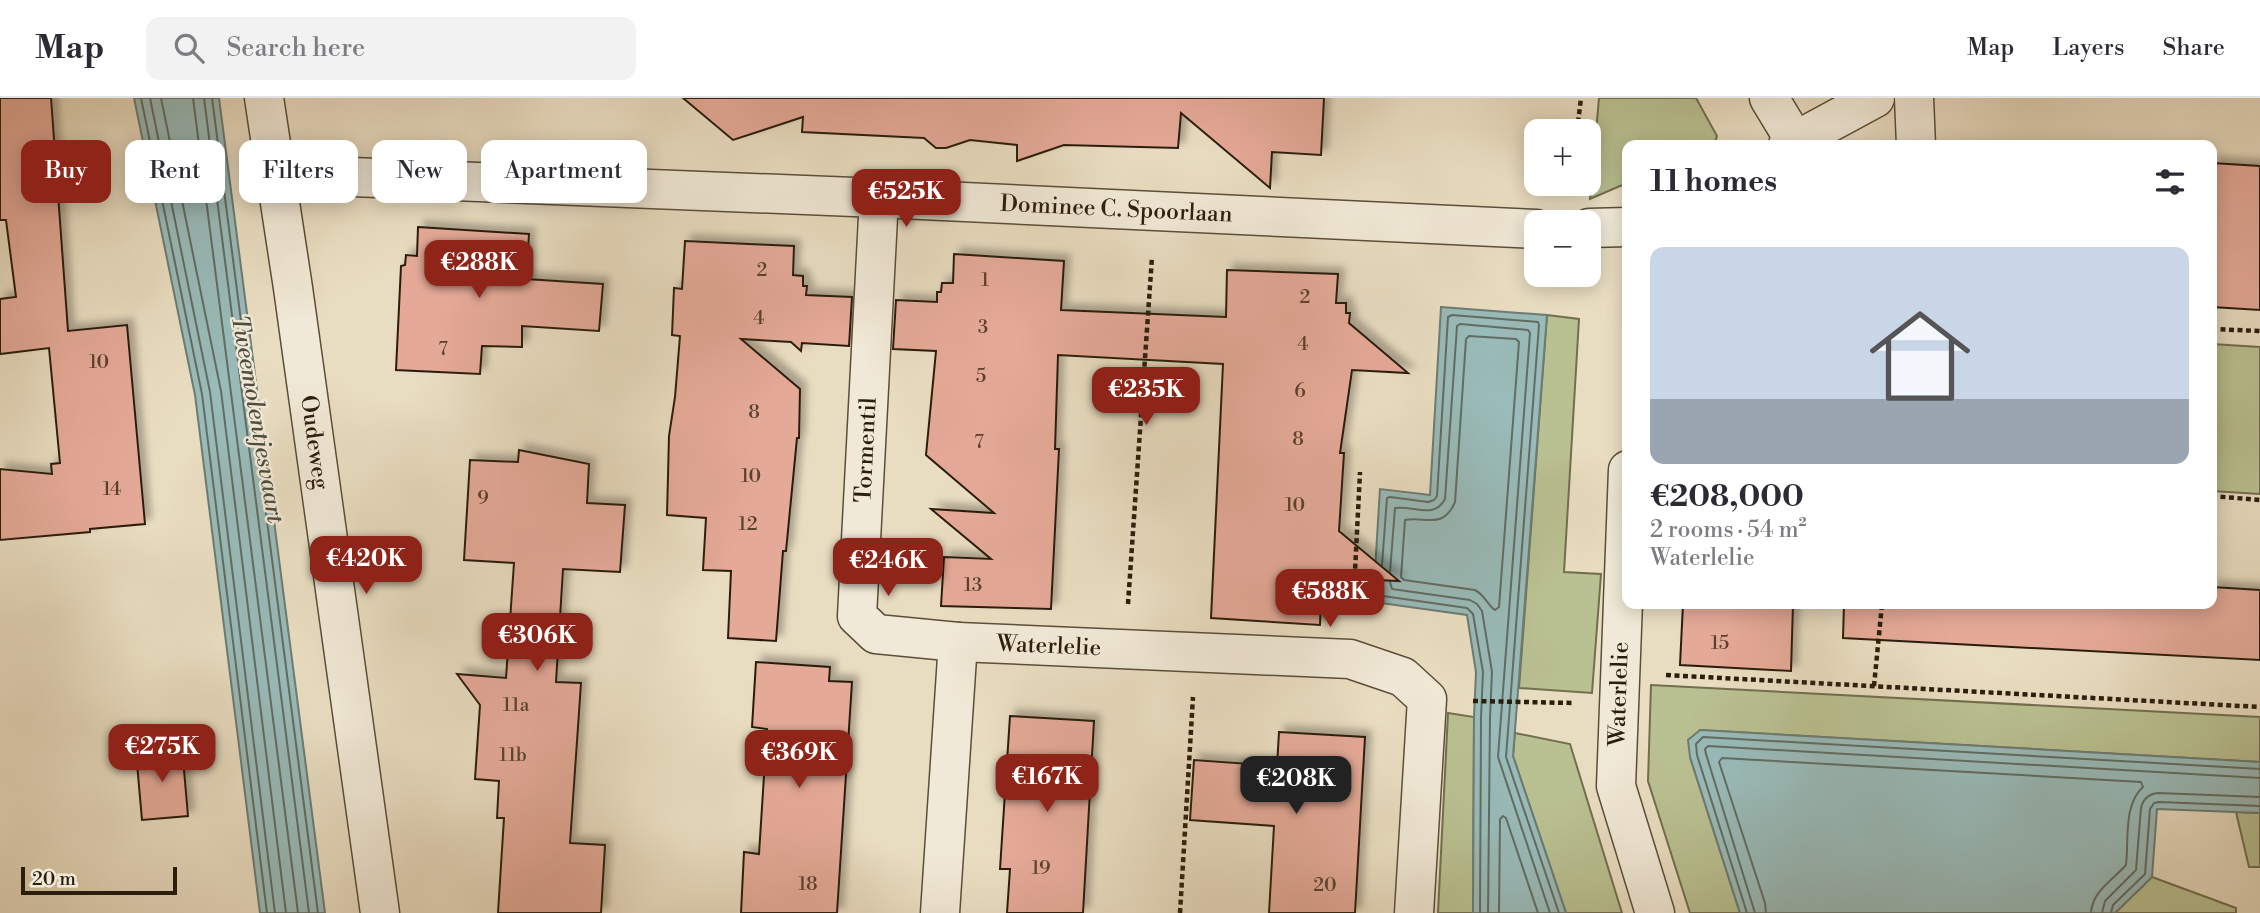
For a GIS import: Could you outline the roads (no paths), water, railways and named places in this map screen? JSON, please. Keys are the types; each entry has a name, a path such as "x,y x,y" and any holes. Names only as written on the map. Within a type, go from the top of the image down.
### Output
{"street":[{"name":"Oudeweg","path":"264,98 271,140"},
{"path":"1769,98 1790,140"},
{"path":"1797,140 1875,98"},
{"path":"1914,98 1916,140"},
{"name":"Dominee C. Spoorlaan","path":"358,177 879,198 1524,228"},
{"name":"Tormentil","path":"879,198 857,616 876,634 958,642"},
{"name":"Oudeweg","path":"281,203 380,913"},
{"path":"1601,228 1622,227"},
{"name":"Waterlelie","path":"1623,609 1616,786 1655,913"},
{"path":"940,913 958,642"},
{"name":"Waterlelie","path":"958,642 1350,659 1403,677 1427,699 1414,913"}],"water":[{"path":"134,98 219,98 224,140 143,140"},
{"name":"Tweemolentjesvaart","path":"225,144 325,913 260,913 195,395 156,203 225,203"},
{"path":"1441,307 1547,315 1513,756 1566,913 1473,913 1476,672 1467,615 1373,602 1380,489 1430,495"},
{"path":"1700,730 2260,762 2260,813 2157,809 2152,877 2115,913 1740,913 1690,757 1688,740"}]}
